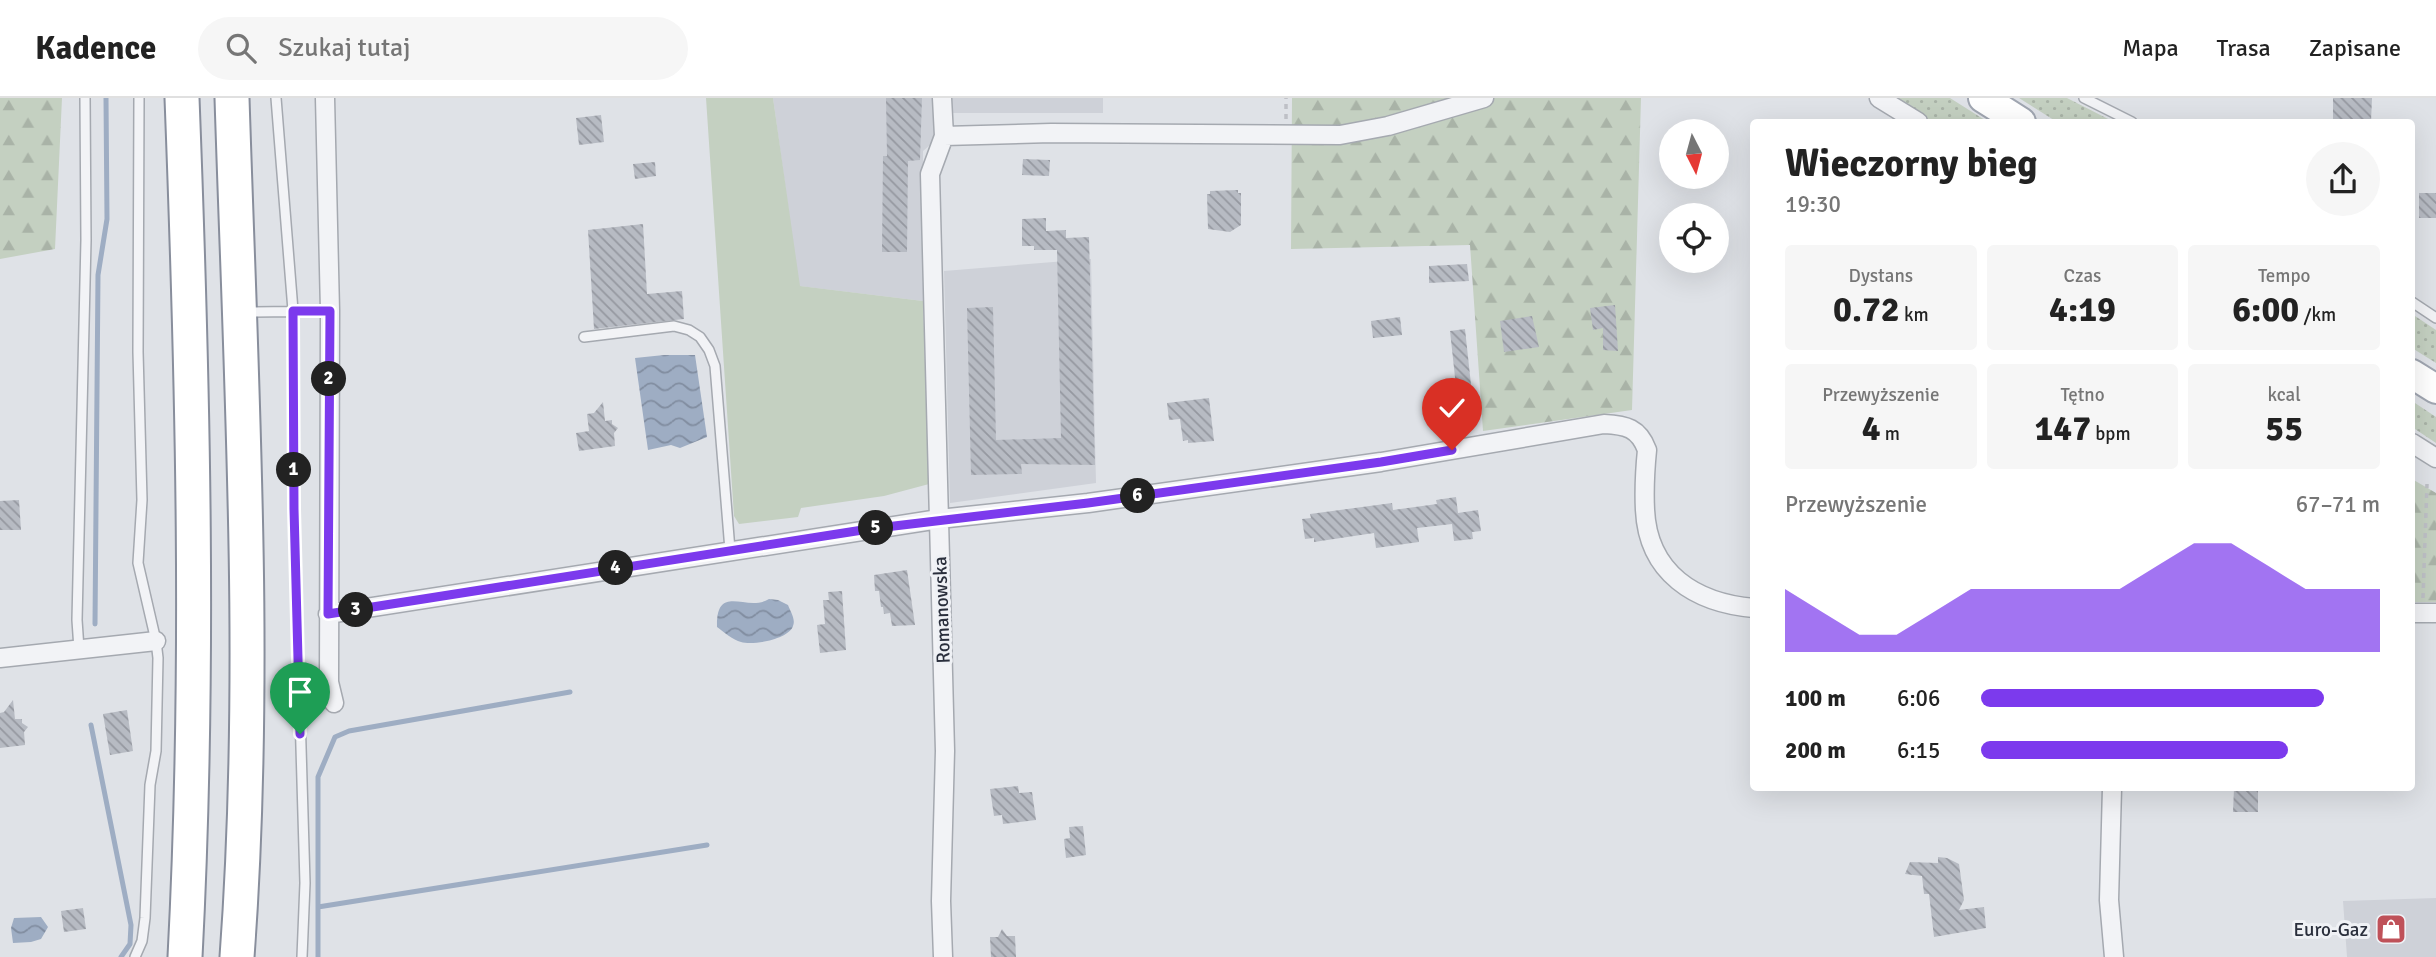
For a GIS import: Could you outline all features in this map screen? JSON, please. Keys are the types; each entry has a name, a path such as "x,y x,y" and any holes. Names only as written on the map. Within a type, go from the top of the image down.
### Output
{"highway":[{"path":"182,98 192,434 194,649 191,830 185,957"},
{"path":"232,98 247,713 237,957"}],"main road":[{"path":"1983,98 2016,119"},
{"path":"2415,376 2436,389"}],"street":[{"path":"325,98 330,311 329,682 334,703"},
{"name":"Romanowska","path":"942,98 944,136 930,174 945,751 941,901 943,957"},
{"path":"944,136 1340,135 1388,126 1484,98"},
{"path":"1879,98 1913,119"},
{"path":"328,614 939,519 1088,503 1368,464 1594,425 1626,426 1636,430 1647,450 1645,512 1649,536 1667,570 1685,586 1709,600 1750,608"},
{"path":"2415,445 2436,458"},
{"path":"0,659 156,642"},
{"path":"2112,791 2109,900 2114,957"}],"lane":[{"path":"79,649 76,620 86,240 85,98"},
{"path":"135,957 142,941 145,918 150,785 156,751 156,642 138,564 142,500 138,352 139,98"},
{"path":"184,142 190,98"},
{"path":"225,98 233,136"},
{"path":"276,98 293,311 294,509 304,869 302,957"},
{"path":"2084,98 2126,119"},
{"path":"2415,304 2436,318"},
{"path":"239,312 330,311"},
{"path":"584,337 674,326 689,330 700,337 709,349 716,366 730,550"}],"path":[{"path":"2423,613 2427,484"}],"shaded area":[{"path":"773,98 936,98 936,140 923,151 923,301 799,286"},
{"path":"950,98 1103,98 1103,113 950,113"},
{"path":"1091,259 1096,483 950,503 944,271"},
{"name":"Euro-Gaz","path":"2436,898 2436,957 2347,957 2343,901"}],"green space":[{"path":"0,98 62,98 55,249 0,259"},
{"path":"706,98 773,98 800,286 923,301 929,484 884,496 801,508 798,517 739,524 734,516"},
{"path":"1292,98 1641,98 1632,410 1483,431 1470,245 1291,249"},
{"path":"1895,98 1950,98 1983,119 1928,119"},
{"path":"2019,98 2067,98 2108,119 2052,119"},
{"path":"2415,316 2436,330 2436,363 2415,350"},
{"path":"2415,403 2436,417 2436,443 2415,429"},
{"path":"2415,481 2436,493 2436,602 2415,602"}],"water":[{"path":"695,355 707,437 680,448 671,445 648,450 635,358"},
{"path":"769,599 788,605 794,623 785,635 762,642 747,643 735,640 717,627 718,613 727,602 751,603"},
{"path":"41,917 48,927 41,939 13,943 11,928 14,918"}],"building":[{"path":"886,98 922,98 920,160 908,161 907,252 882,252 883,156 887,156"},
{"path":"2333,98 2372,98 2371,119 2333,119"},
{"path":"601,115 604,142 579,145 576,118"},
{"path":"1023,159 1050,160 1049,176 1022,175"},
{"path":"655,162 656,176 635,179 633,164"},
{"path":"1238,190 1238,193 1241,193 1241,225 1230,232 1208,229 1207,194 1210,194 1210,191"},
{"path":"2419,193 2436,193 2436,218 2419,218"},
{"path":"1046,218 1046,231 1066,230 1066,238 1089,237 1095,465 1021,464 1022,474 971,475 967,308 993,307 996,440 1061,438 1057,250 1034,250 1034,246 1022,246 1022,219"},
{"path":"643,224 647,294 682,291 684,319 594,329 588,230"},
{"path":"1467,264 1469,281 1429,283 1429,266"},
{"path":"1615,305 1618,351 1603,350 1603,328 1593,330 1590,308"},
{"path":"1532,316 1539,347 1504,352 1500,321"},
{"path":"1400,317 1402,335 1373,338 1371,321"},
{"path":"1465,329 1473,403 1458,405 1450,331"},
{"path":"1209,398 1214,441 1183,441 1180,419 1169,420 1167,403"},
{"path":"603,402 605,421 612,420 612,424 618,428 614,433 615,446 579,451 576,433 589,431 587,414 594,413"},
{"path":"1456,497 1458,513 1478,510 1481,531 1472,532 1473,539 1454,541 1452,524 1417,528 1419,542 1376,548 1374,533 1314,542 1314,538 1305,539 1302,519 1311,518 1310,514 1392,503 1393,510 1437,504 1436,500"},
{"path":"19,500 21,530 0,530 0,501"},
{"path":"907,570 915,625 892,626 890,613 884,614 879,591 875,591 874,575"},
{"path":"842,591 846,650 820,653 817,625 825,624 823,600 829,600 828,592"},
{"path":"13,700 15,719 22,719 22,723 28,727 24,732 25,745 0,748 0,713 4,712"},
{"path":"127,710 133,751 110,755 103,714"},
{"path":"1018,786 1019,793 1032,792 1036,820 1003,824 1002,815 994,816 990,789"},
{"path":"2234,791 2258,791 2258,812 2233,812"},
{"path":"1083,826 1086,855 1066,858 1064,839 1070,838 1069,827"},
{"path":"1938,857 1959,864 1964,900 1959,910 1984,907 1986,928 1934,937 1929,894 1924,894 1922,876 1905,874 1910,862 1938,863"},
{"path":"83,908 86,929 64,932 61,911"},
{"path":"1002,929 1007,936 1015,936 1016,957 991,957 990,937 998,937"}],"waterway":[{"path":"95,624 98,275 107,219 106,98"},
{"path":"318,957 318,777 335,737 349,731 570,692"},
{"path":"91,725 131,925 130,944 121,957"},
{"path":"318,907 707,845"}],"place":[{"name":"Euro-Gaz","path":"2391,929"}],"route":[{"path":"300,734 294,509 293,311 330,311 328,614 869,529 1088,503 1452,450"}]}
